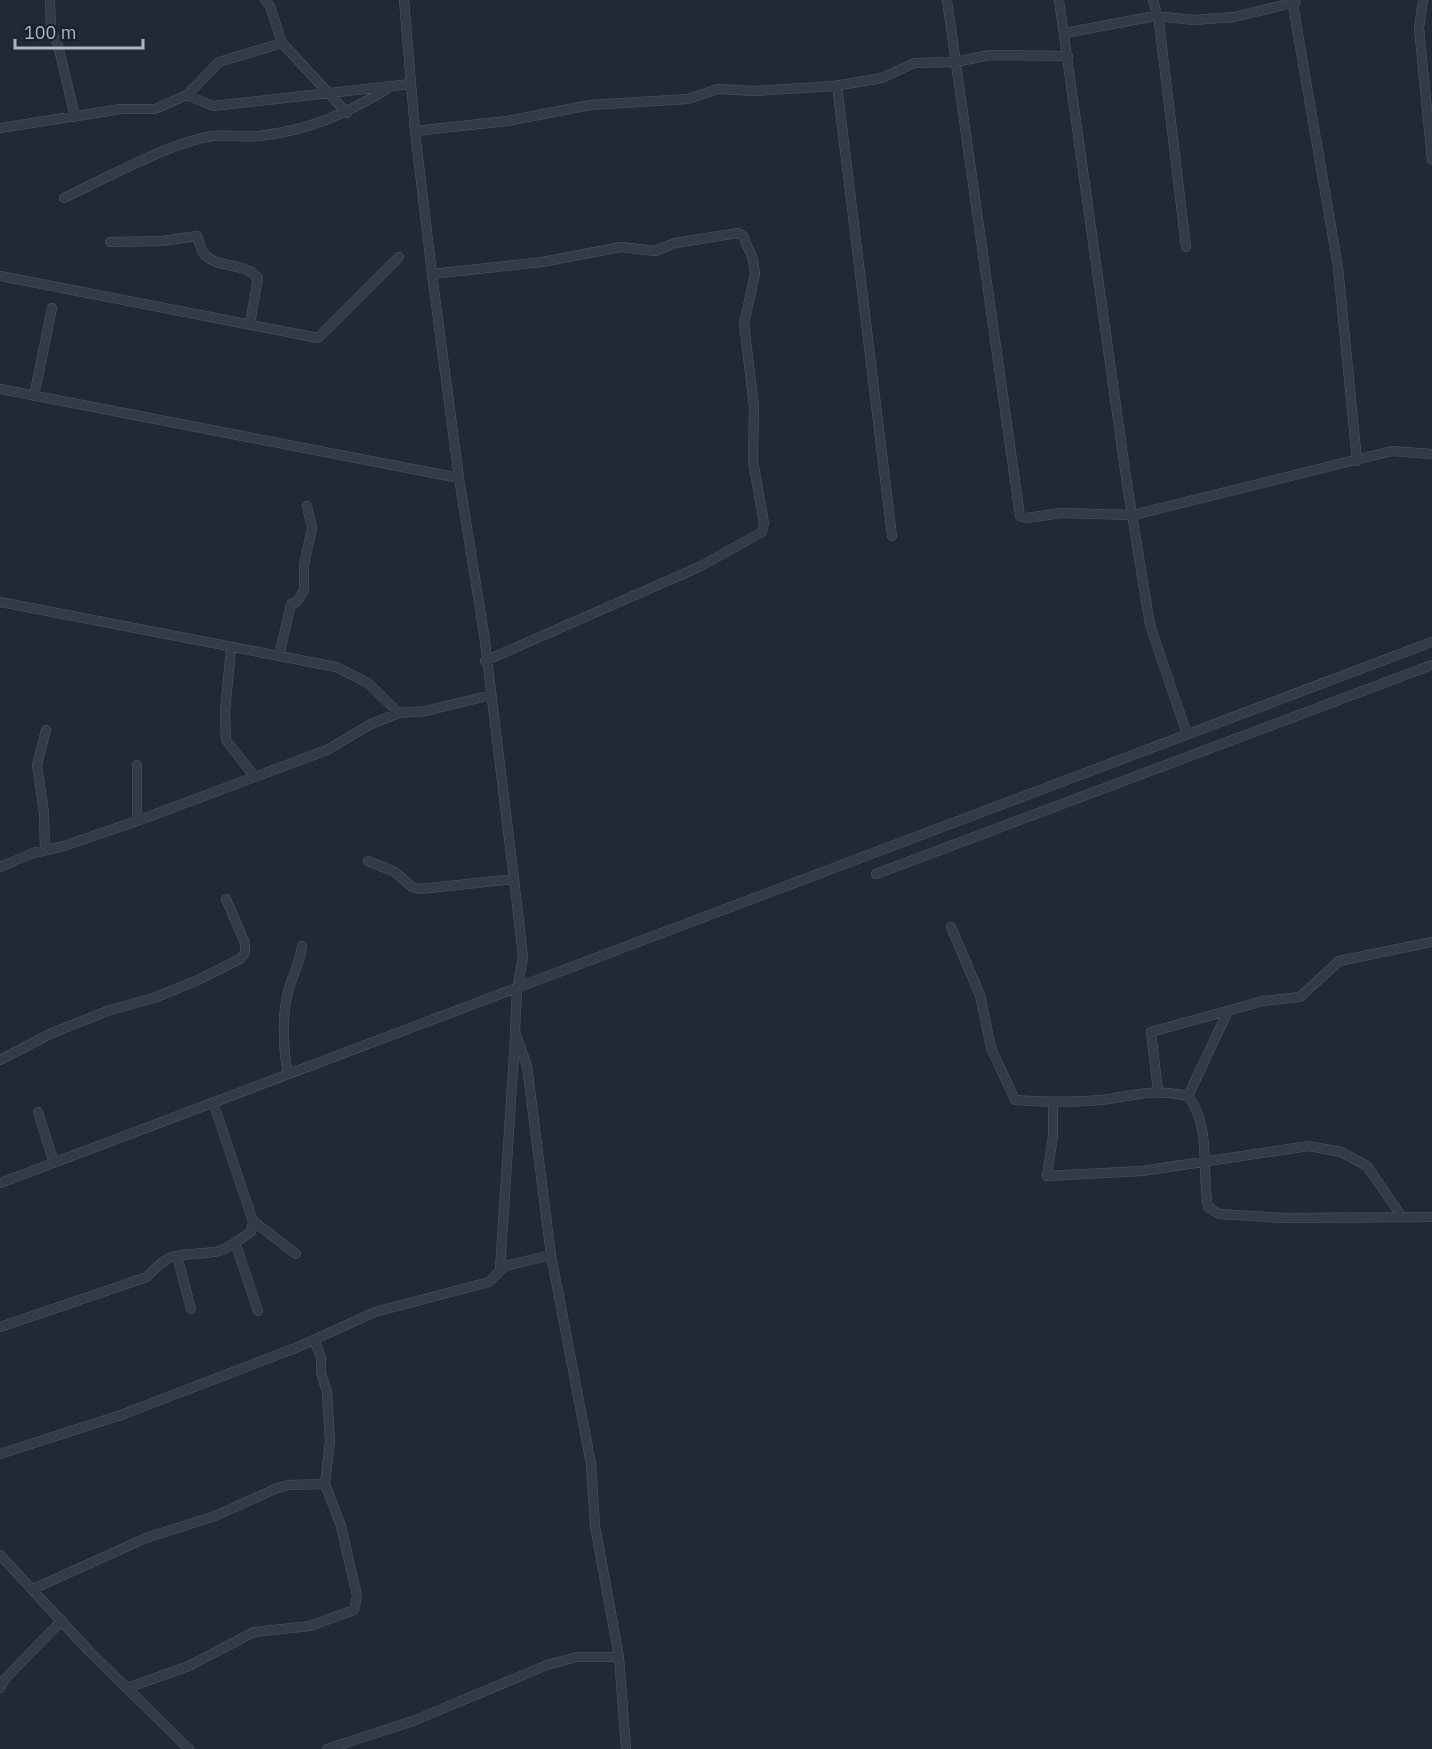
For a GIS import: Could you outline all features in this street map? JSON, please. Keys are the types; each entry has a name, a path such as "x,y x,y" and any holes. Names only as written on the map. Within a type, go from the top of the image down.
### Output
{"street":[{"path":"50,0 51,30 58,45 75,117"},
{"path":"265,0 270,6 282,44 347,112"},
{"path":"404,0 410,84 432,274 459,478 484,634 485,661 523,957 517,990 500,1270"},
{"path":"947,0 1020,516 1027,518 1061,513 1133,515 1392,451 1432,454"},
{"path":"1059,0 1127,484 1150,625 1187,734"},
{"path":"1153,0 1155,16 1159,22 1185,248"},
{"path":"1423,0 1419,27 1432,160"},
{"path":"1065,33 1155,16 1204,19 1234,17 1295,2 1338,267 1358,461"},
{"path":"0,128 122,109 155,109 187,95 219,63 282,44"},
{"path":"415,130 507,121 590,105 688,99 718,89 754,91 837,85 882,78 914,63 955,62 990,55 1068,56"},
{"path":"187,95 213,106 410,84"},
{"path":"837,85 892,536"},
{"path":"64,198 153,157 212,136 256,137 317,125 347,112 392,86"},
{"path":"432,274 542,262 621,247 655,251 675,243 738,233 743,236 754,266 755,274 744,324 754,406 753,461 764,524 762,532 699,567 485,661"},
{"path":"110,242 162,241 197,236 202,252 207,257 220,263 245,268 258,279 250,324"},
{"path":"0,276 318,338 324,335 399,257"},
{"path":"34,396 52,308"},
{"path":"0,389 459,478"},
{"path":"279,656 291,604 297,602 304,590 304,566 312,528 307,506"},
{"path":"0,602 336,667 368,683 399,713"},
{"path":"0,1183 288,1073 517,990 1432,642"},
{"path":"231,648 225,712 226,740 254,776"},
{"path":"876,874 1432,665"},
{"path":"0,867 137,821 327,750 371,724 399,713 426,711 491,695"},
{"path":"45,850 44,813 37,765 46,730"},
{"path":"137,765 137,821"},
{"path":"368,861 395,872 412,887 420,889 514,879"},
{"path":"0,1060 52,1033 110,1010 154,998 240,959 245,953 245,943 226,899"},
{"path":"951,927 980,995 991,1048 1015,1100 1053,1103 1108,1099 1158,1091 1188,1096 1197,1108 1206,1160 1208,1207 1219,1215 1284,1218 1432,1216"},
{"path":"1158,1091 1151,1032 1263,1000 1300,997 1339,961 1432,942"},
{"path":"288,1073 283,1048 287,995 301,959 302,946"},
{"path":"1188,1096 1228,1011"},
{"path":"515,1032 527,1066 551,1255 591,1464 595,1526 619,1657 626,1749"},
{"path":"213,1102 254,1221 296,1254"},
{"path":"1053,1103 1053,1136 1047,1176 1142,1171 1309,1146 1341,1152 1367,1166 1402,1217"},
{"path":"38,1112 54,1162"},
{"path":"0,1327 147,1277 162,1260 215,1252 251,1232 254,1221"},
{"path":"235,1242 258,1311"},
{"path":"0,1454 121,1415 314,1340 375,1312 489,1282 500,1270 551,1255"},
{"path":"177,1256 191,1309"},
{"path":"127,1688 196,1663 254,1632 310,1626 354,1610 357,1596 341,1526 325,1484 330,1441 327,1392 321,1373 321,1356 314,1340"},
{"path":"33,1588 137,1542 215,1516 276,1489 288,1485 325,1484"},
{"path":"0,1555 127,1688 189,1749"},
{"path":"0,1688 5,1678 62,1620"},
{"path":"329,1749 413,1721 547,1665 577,1657 619,1657"}]}
